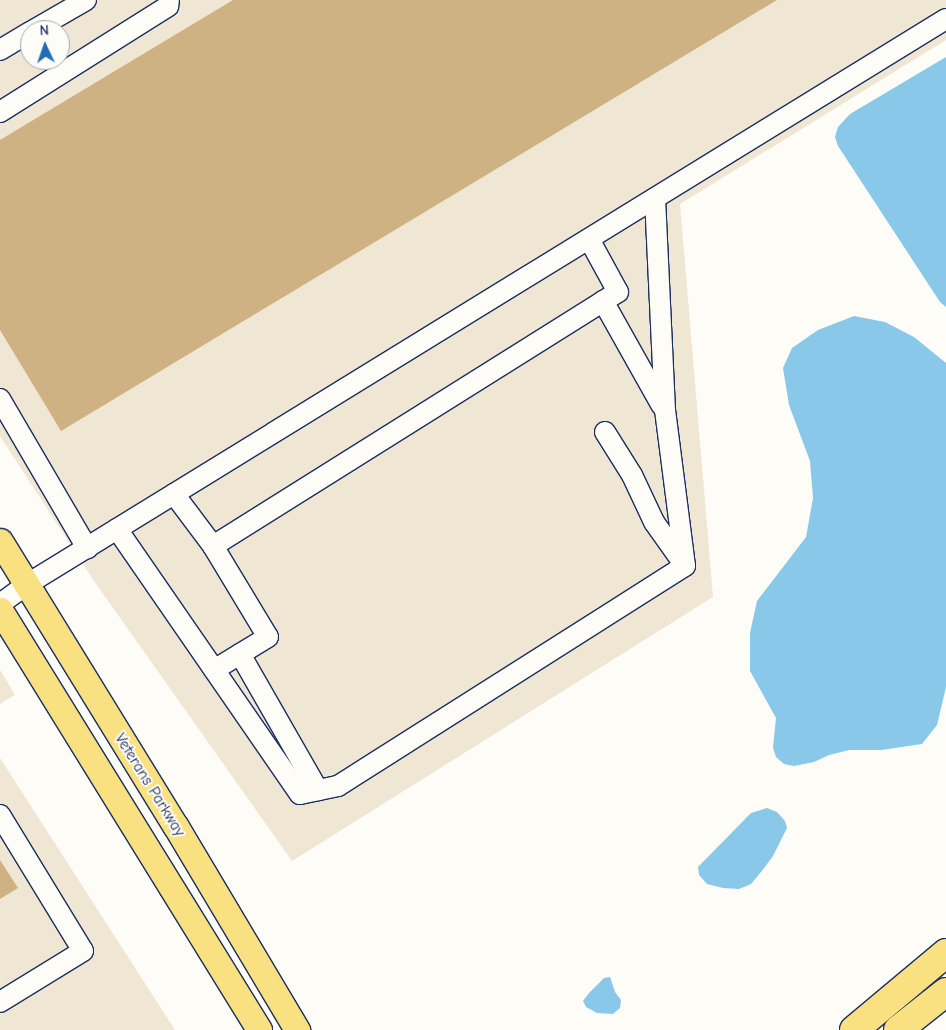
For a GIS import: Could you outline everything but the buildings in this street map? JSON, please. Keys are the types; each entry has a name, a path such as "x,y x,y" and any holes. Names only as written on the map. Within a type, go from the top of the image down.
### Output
{"highway":[{"path":"854,1030 946,953"},
{"path":"898,1030 946,992"}],"main road":[{"name":"Veterans Parkway","path":"0,541 170,817 297,1030"},
{"path":"0,610 259,1030"}],"lane":[{"path":"51,20 86,0"},
{"path":"0,112 168,6 169,0"},
{"path":"0,604 26,585 946,19"},
{"path":"0,50 20,38"},
{"path":"654,198 665,410 686,566"},
{"path":"213,546 618,292 589,239"},
{"path":"604,301 665,410"},
{"path":"0,399 87,548"},
{"path":"605,432 632,475 654,522 686,566"},
{"path":"174,494 213,546 268,637 214,670"},
{"path":"117,529 300,794 338,786 686,566"},
{"path":"240,654 318,790"},
{"path":"0,815 83,951 0,1002"}],"shaded area":[{"path":"0,0 946,0 946,40 680,204 713,597 292,861 94,581 0,436"},
{"path":"0,670 15,695 0,704"},
{"path":"0,758 175,1030 0,1030"}],"water":[{"path":"946,57 946,307 940,302 838,146 835,137 838,127 850,114"},
{"path":"854,316 885,322 914,337 946,363 946,687 937,725 922,744 881,750 849,750 829,755 814,762 794,766 784,764 776,757 773,748 776,718 750,671 750,633 757,601 806,537 813,498 810,461 789,405 783,368 792,348 818,330"},
{"path":"767,808 777,812 785,821 787,828 773,856 761,872 751,884 739,889 707,884 699,875 698,867 751,813"},
{"path":"610,977 615,992 621,1000 620,1008 613,1014 597,1013 586,1007 583,1001 589,993 604,978"}]}
